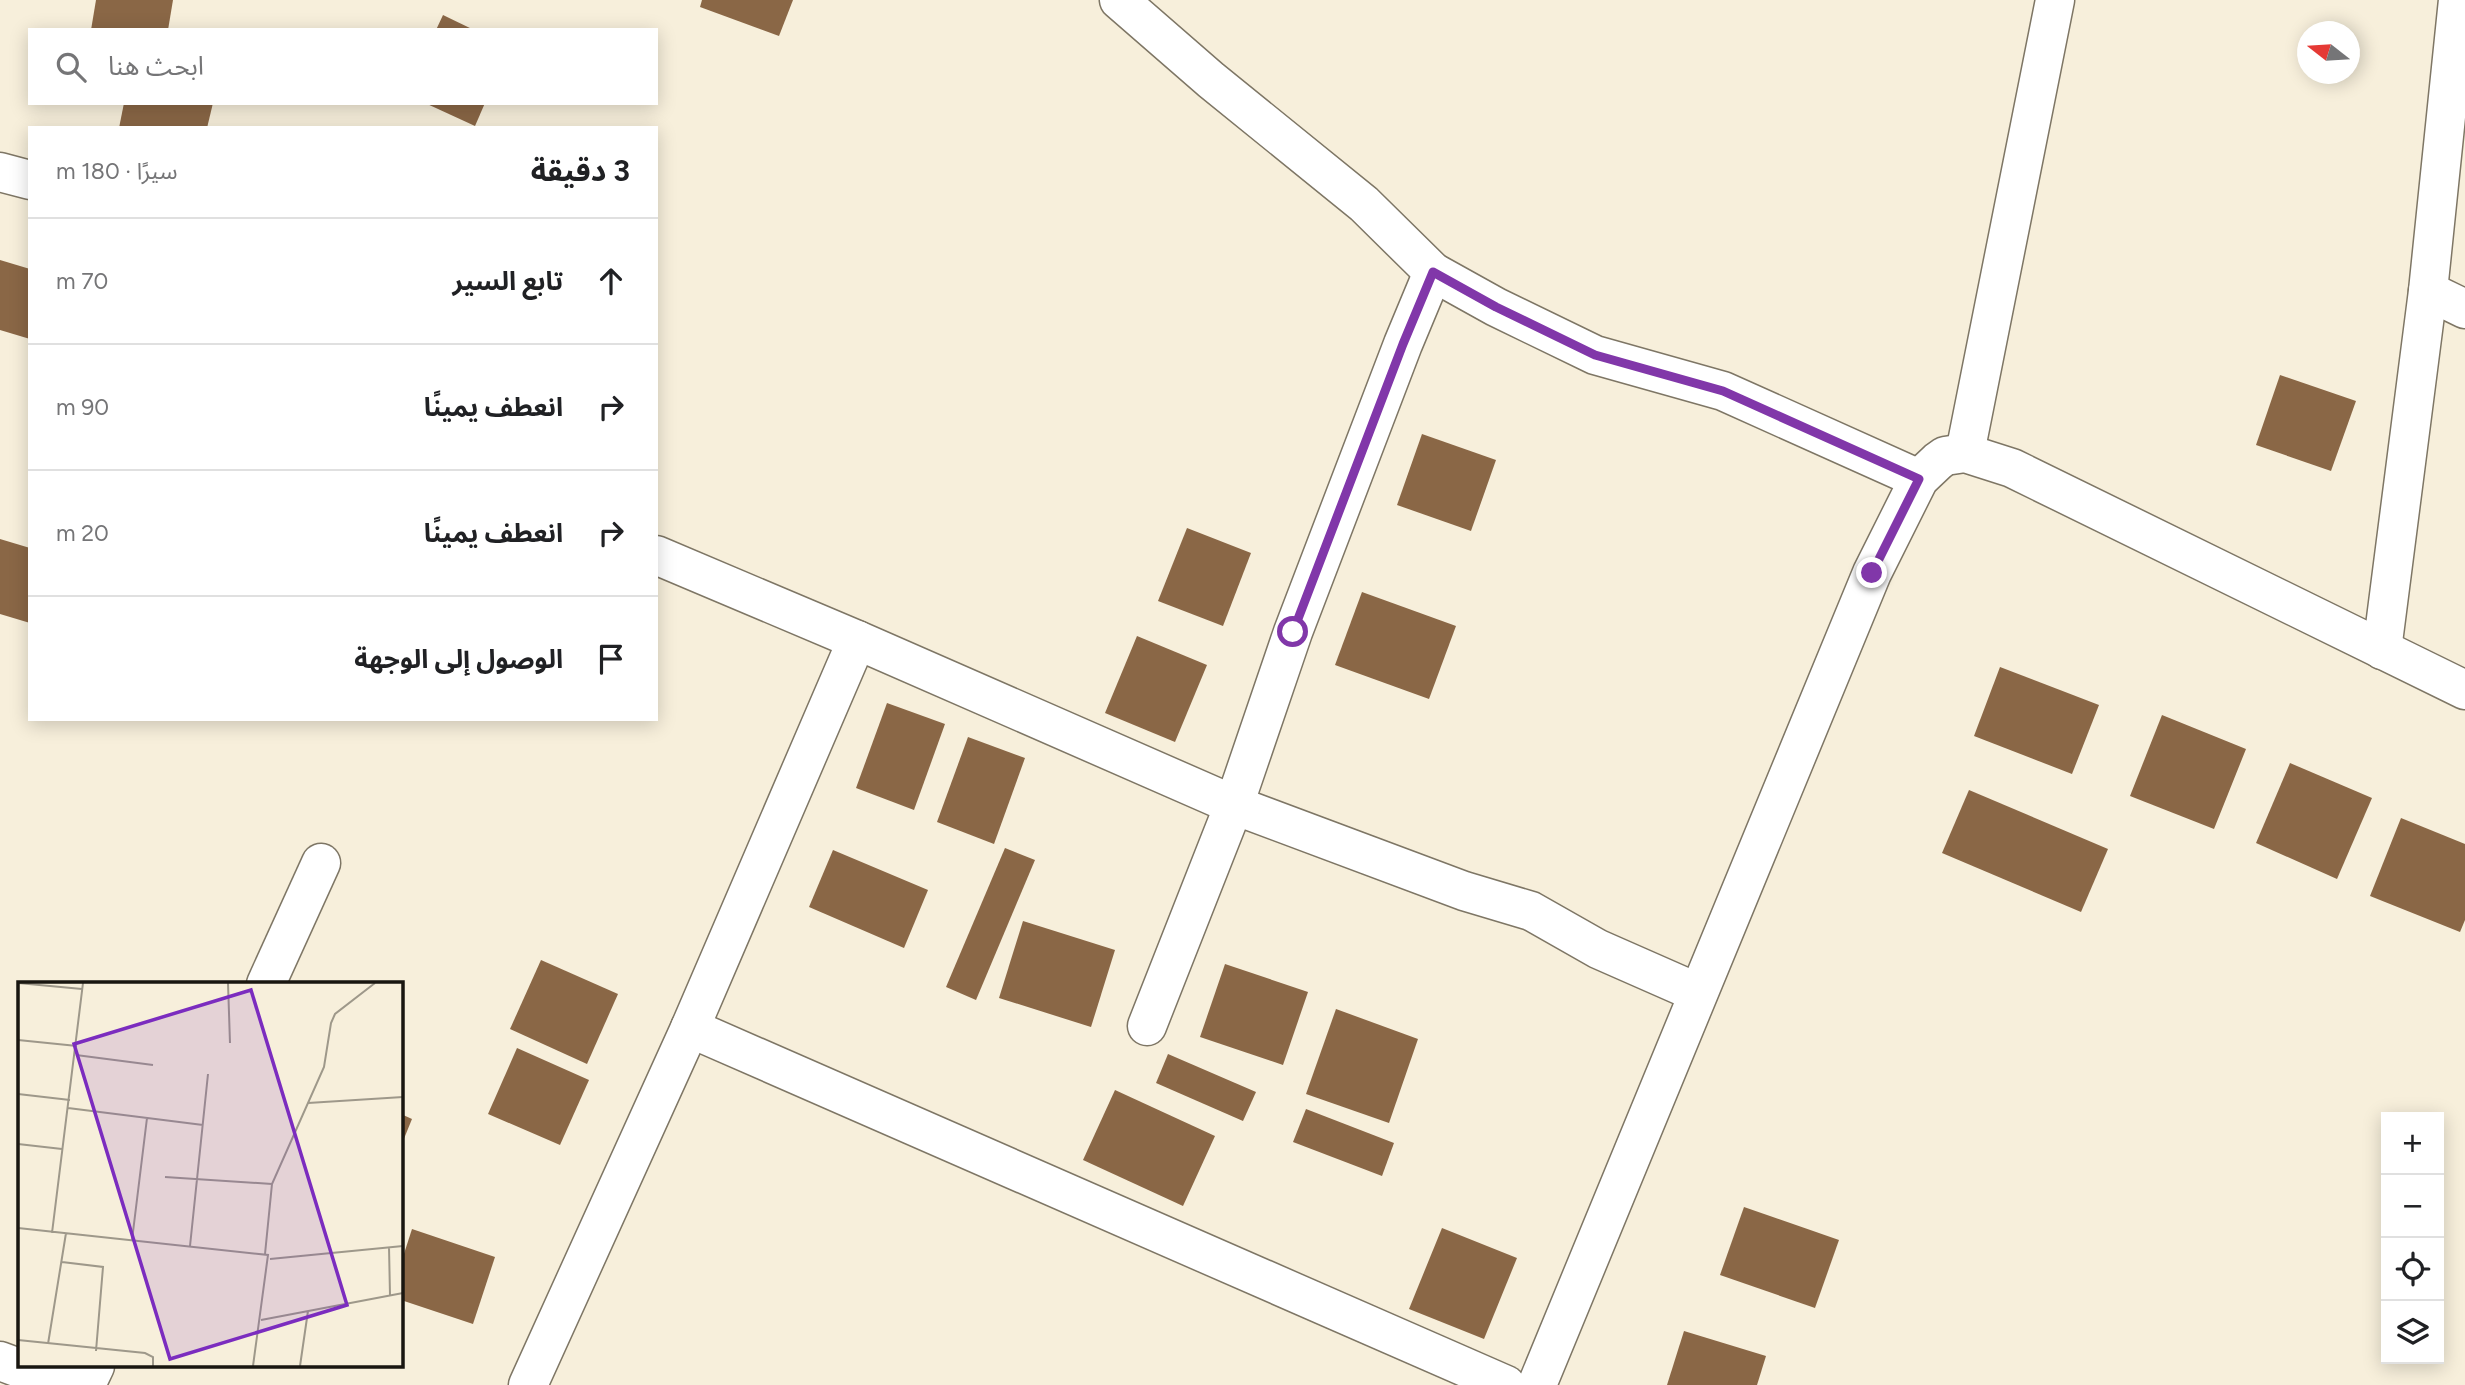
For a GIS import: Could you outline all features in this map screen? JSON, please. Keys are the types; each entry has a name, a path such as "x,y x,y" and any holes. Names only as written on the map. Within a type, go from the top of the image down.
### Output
{"street":[{"path":"1119,0 1211,80 1364,204 1433,272 1496,307 1595,355 1723,391 1919,479"},
{"path":"1965,453 2055,0"},
{"path":"2382,650 2428,291 2458,0"},
{"path":"0,172 28,179"},
{"path":"1147,1026 1234,805 1293,632 1433,272"},
{"path":"2428,291 2465,309"},
{"path":"1537,1385 1872,573 1919,479 1945,456 1965,453 2012,468 2465,690"},
{"path":"658,556 1234,805 1464,891 1531,911 1598,949 1698,993"},
{"path":"528,1385 690,1028 857,640"},
{"path":"267,982 321,863"},
{"path":"690,1028 1506,1385"},
{"path":"86,1385 94,1368"},
{"path":"9,1371 65,1385"}],"building":[{"path":"96,0 173,0 168,28 91,28"},
{"path":"702,0 793,0 779,36 700,7"},
{"path":"443,15 470,28 437,28"},
{"path":"124,105 213,105 207,126 119,126"},
{"path":"429,105 484,105 475,126"},
{"path":"0,260 28,268 28,338 0,330"},
{"path":"2280,375 2356,401 2331,471 2256,445"},
{"path":"1422,434 1496,460 1471,531 1397,505"},
{"path":"1187,528 1251,553 1223,626 1158,601"},
{"path":"0,539 28,547 28,622 0,614"},
{"path":"1362,592 1456,626 1429,699 1335,665"},
{"path":"1137,636 1207,665 1175,742 1105,713"},
{"path":"2000,667 2099,705 2072,774 1974,736"},
{"path":"887,703 945,724 914,810 856,788"},
{"path":"2162,715 2246,749 2214,829 2130,796"},
{"path":"968,737 1025,758 994,844 937,822"},
{"path":"2290,763 2372,798 2337,879 2256,843"},
{"path":"1969,790 2108,849 2081,912 1942,853"},
{"path":"2401,818 2465,844 2465,920 2460,932 2370,896"},
{"path":"1005,848 1035,860 976,1000 946,987"},
{"path":"833,850 928,890 904,948 809,907"},
{"path":"1023,921 1115,950 1091,1027 999,998"},
{"path":"541,960 618,994 587,1064 510,1029"},
{"path":"1225,964 1308,992 1283,1065 1200,1037"},
{"path":"1336,1009 1418,1039 1389,1123 1306,1094"},
{"path":"517,1048 589,1080 560,1145 488,1114"},
{"path":"1168,1054 1256,1092 1243,1121 1156,1083"},
{"path":"1115,1090 1215,1136 1183,1206 1083,1160"},
{"path":"1306,1109 1394,1143 1382,1176 1293,1142"},
{"path":"402,1114 412,1119 402,1144"},
{"path":"1744,1207 1839,1240 1815,1308 1720,1275"},
{"path":"1442,1228 1517,1258 1484,1339 1409,1309"},
{"path":"412,1229 495,1257 473,1324 402,1300 402,1260"},
{"path":"1684,1331 1766,1356 1757,1385 1667,1385"}],"route":[{"path":"1293,632 1433,272 1496,307 1595,355 1723,391 1919,479 1872,573"}]}
